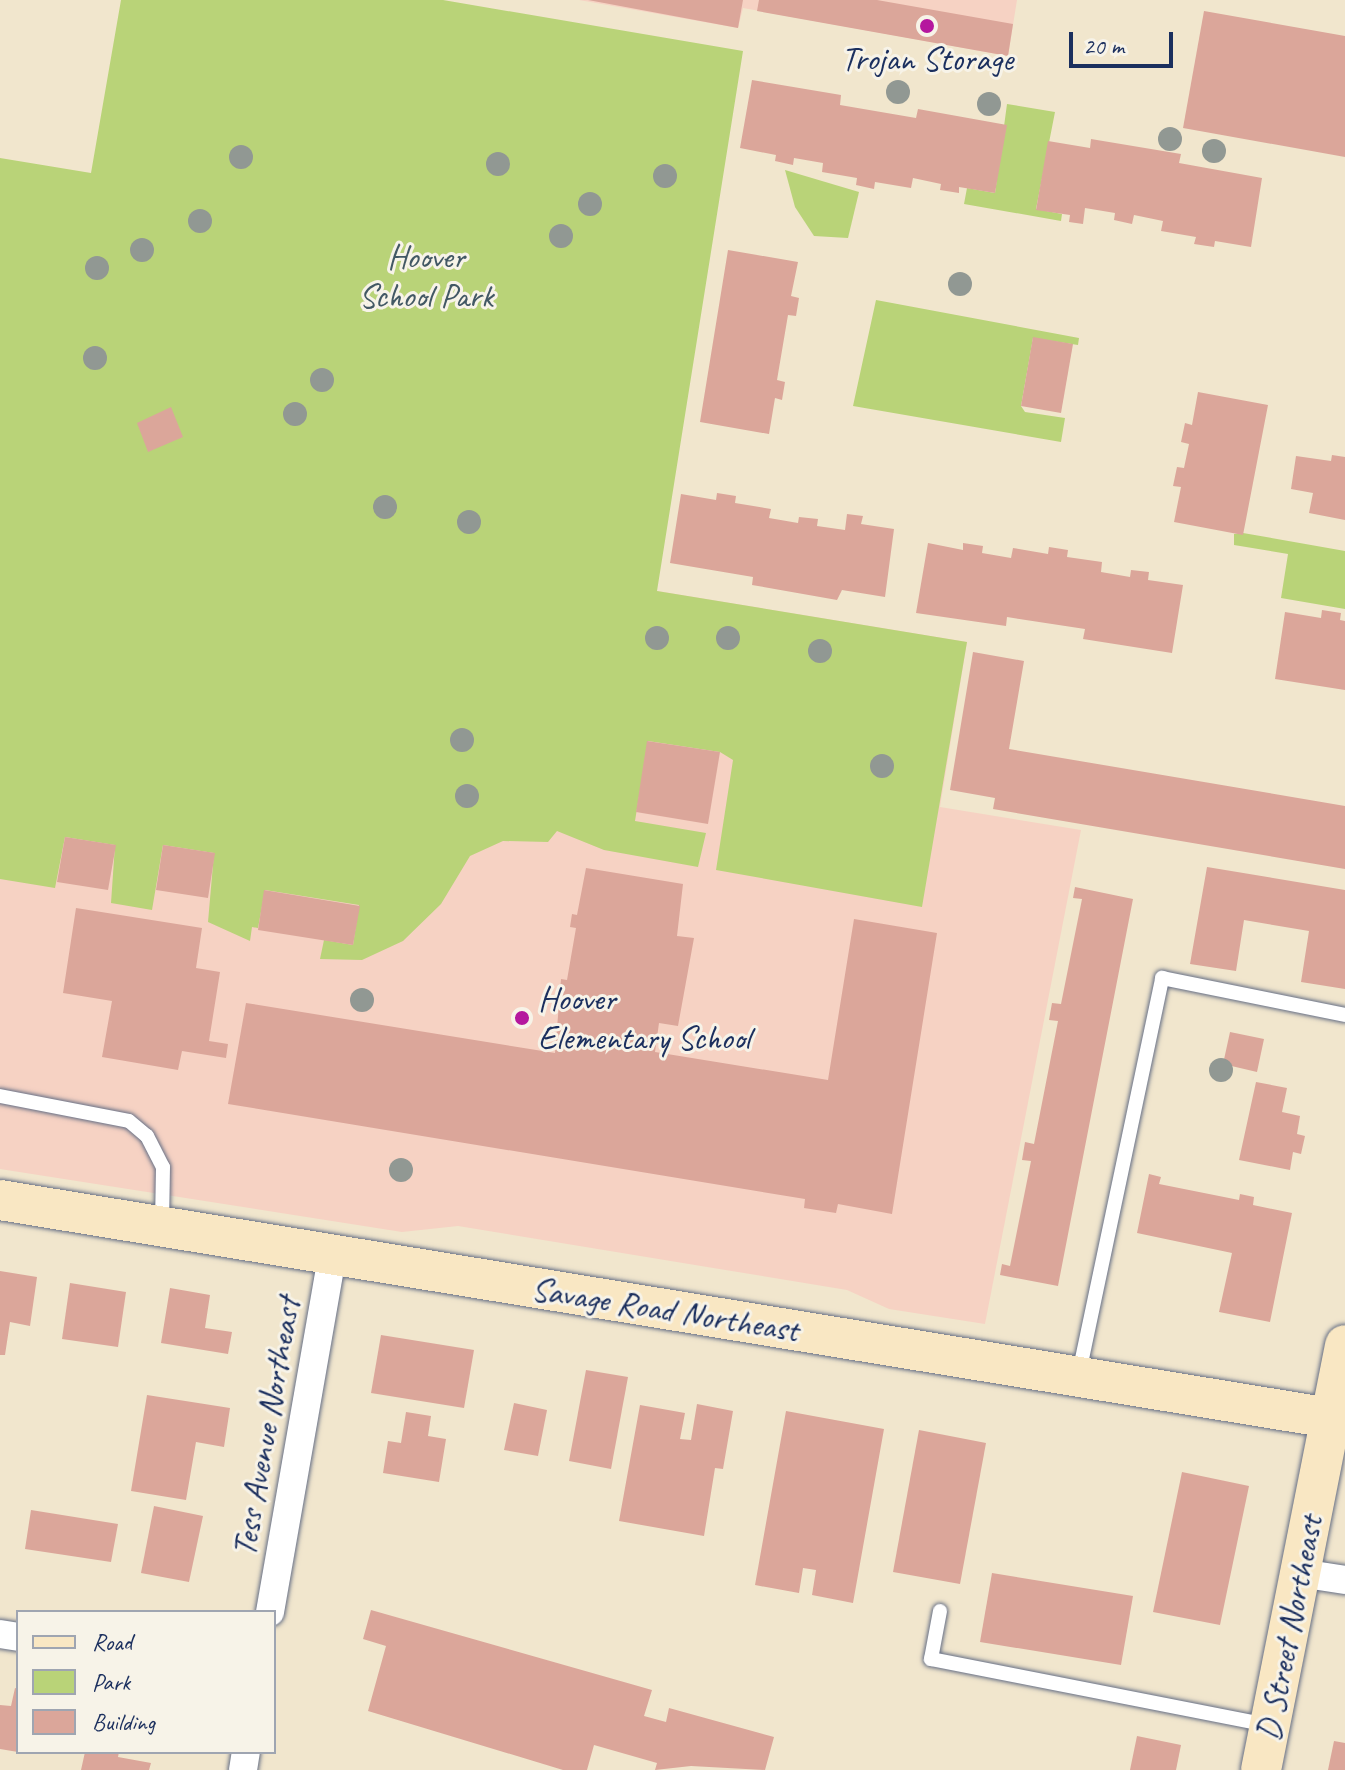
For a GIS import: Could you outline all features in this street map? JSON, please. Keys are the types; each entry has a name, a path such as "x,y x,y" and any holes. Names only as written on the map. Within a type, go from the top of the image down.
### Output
{"street":[{"name":"Savage Road Northeast","path":"0,1200 1330,1418"},
{"name":"Tess Avenue Northeast","path":"270,1610 332,1255"},
{"name":"D Street Northeast","path":"1261,1770 1345,1345"},
{"path":"1300,1573 1345,1580"}],"lane":[{"path":"1078,1377 1162,978 1345,1015"},
{"path":"0,1096 129,1121 147,1136 163,1167 161,1226"},
{"path":"940,1611 931,1659 1269,1725"}],"shaded area":[{"name":"Trojan Storage","path":"579,0 1017,0 1008,56 743,8 738,28"},
{"name":"Hoover Elementary School","path":"0,483 967,642 940,807 1081,830 985,1324 889,1309 847,1290 458,1226 402,1232 0,1169"}],"green space":[{"name":"Hoover School Park","path":"121,0 443,0 743,51 657,591 967,642 922,907 716,870 733,760 720,752 648,741 635,821 706,833 698,867 604,850 557,831 548,842 503,841 470,856 441,904 403,941 362,960 320,959 324,940 353,945 359,905 265,890 258,928 252,927 250,941 208,922 214,853 163,845 152,910 111,903 115,845 65,837 55,888 0,879 0,158 91,173"},
{"path":"1007,104 1055,112 1036,209 1062,214 1061,221 964,204 967,188 995,193"},
{"path":"785,170 859,192 848,238 814,236 795,207"},
{"path":"876,300 1079,338 1078,345 1033,338 1021,406 1025,412 1065,418 1061,442 853,406"},
{"path":"1234,534 1345,551 1345,609 1281,598 1288,554 1234,545"}],"building":[{"path":"588,0 743,0 738,28"},
{"name":"Trojan Storage","path":"759,0 877,0 1013,24 1008,56 757,11"},
{"path":"1204,11 1345,36 1345,157 1183,128"},
{"path":"752,80 841,95 840,105 916,118 918,109 1007,125 995,193 959,187 959,193 940,190 941,184 913,178 911,188 875,182 874,189 856,185 857,178 822,172 823,163 794,158 793,165 775,161 776,155 740,148"},
{"path":"1091,139 1181,154 1179,163 1262,178 1251,247 1215,241 1214,247 1194,244 1196,237 1161,231 1163,221 1134,215 1132,224 1114,220 1115,213 1085,208 1083,224 1069,222 1070,215 1036,210 1048,141 1090,148"},
{"path":"728,250 798,262 791,296 799,298 796,316 788,315 777,380 785,382 782,400 775,398 769,434 700,422"},
{"path":"1033,337 1073,344 1061,413 1021,406"},
{"path":"1198,392 1268,405 1243,535 1174,522 1181,487 1173,486 1177,467 1184,468 1189,444 1181,442 1185,423 1192,425"},
{"path":"171,407 183,437 148,452 137,423"},
{"path":"1332,455 1345,457 1345,520 1309,513 1313,493 1291,489 1296,456 1331,461"},
{"path":"717,493 736,496 735,503 771,509 769,518 798,523 799,517 818,519 817,526 845,530 847,514 863,516 861,524 894,529 885,597 842,590 837,600 752,585 753,577 670,563 681,494 716,500"},
{"path":"928,543 963,550 963,543 983,546 982,553 1011,558 1013,548 1048,554 1049,547 1068,550 1067,557 1102,562 1101,572 1130,577 1131,570 1149,572 1148,580 1183,585 1172,653 1083,639 1085,629 1007,617 1006,626 916,613"},
{"path":"1322,610 1341,613 1340,620 1345,621 1345,690 1275,679 1285,612 1321,618"},
{"path":"973,652 1024,661 1009,749 1345,806 1345,869 993,809 995,798 950,790"},
{"path":"647,741 720,752 708,824 636,812"},
{"path":"65,837 116,845 108,890 57,882"},
{"path":"163,845 215,853 208,898 156,890"},
{"path":"1207,867 1345,890 1345,989 1301,982 1309,931 1244,920 1236,971 1190,964"},
{"path":"586,868 683,884 677,936 694,938 678,1026 659,1023 655,1052 828,1080 854,919 937,933 892,1214 838,1204 836,1213 804,1208 805,1199 228,1104 246,1003 555,1053 561,979 567,980 576,928 570,927 572,914 577,915"},
{"path":"1075,887 1133,899 1058,1286 1000,1275 1002,1264 1010,1266 1031,1161 1022,1160 1025,1142 1034,1144 1058,1021 1049,1020 1052,1003 1061,1004 1082,899 1073,898"},
{"path":"264,890 360,906 353,945 258,930"},
{"path":"76,908 202,928 196,968 220,972 209,1041 228,1044 226,1058 182,1051 178,1070 102,1057 112,1001 63,993"},
{"path":"1230,1032 1264,1039 1257,1072 1223,1064"},
{"path":"1256,1082 1287,1088 1282,1112 1300,1116 1297,1134 1305,1136 1301,1154 1293,1152 1290,1170 1239,1160"},
{"path":"1149,1174 1161,1177 1159,1184 1239,1200 1240,1194 1254,1197 1253,1205 1292,1213 1270,1322 1219,1312 1232,1253 1137,1233"},
{"path":"0,1271 37,1277 30,1326 10,1322 5,1355 0,1355"},
{"path":"70,1283 126,1292 118,1347 62,1339"},
{"path":"170,1288 210,1295 205,1328 232,1332 228,1354 161,1343"},
{"path":"381,1335 474,1350 464,1408 371,1393"},
{"path":"586,1370 628,1377 611,1469 569,1461"},
{"path":"147,1395 230,1408 224,1447 196,1442 186,1500 131,1491"},
{"path":"514,1403 547,1410 538,1456 504,1450"},
{"path":"697,1404 733,1411 723,1469 715,1468 704,1536 619,1521 640,1405 685,1413 680,1439 691,1440"},
{"path":"786,1411 884,1429 853,1603 812,1595 816,1570 803,1568 799,1593 755,1585"},
{"path":"406,1412 431,1416 428,1436 446,1439 439,1482 383,1473 388,1441 401,1443"},
{"path":"919,1430 986,1443 960,1584 893,1572"},
{"path":"1182,1472 1249,1486 1220,1625 1153,1612"},
{"path":"154,1506 203,1516 189,1582 141,1573"},
{"path":"31,1510 118,1524 111,1562 25,1549"},
{"path":"992,1573 1133,1596 1121,1665 980,1642"},
{"path":"371,1610 652,1690 644,1716 666,1722 669,1708 774,1737 765,1770 691,1766 655,1770 657,1763 594,1745 587,1770 563,1770 368,1711 386,1646 363,1639"},
{"path":"15,1688 16,1752 0,1749 0,1705 11,1706"},
{"path":"1137,1736 1181,1745 1176,1770 1130,1770"},
{"path":"1334,1741 1345,1743 1345,1770 1328,1770"},
{"path":"85,1754 119,1754 118,1757 151,1763 149,1770 81,1770"}],"place":[{"name":"Trojan Storage","path":"927,26"},
{"name":"Hoover Elementary School","path":"522,1018"}]}
